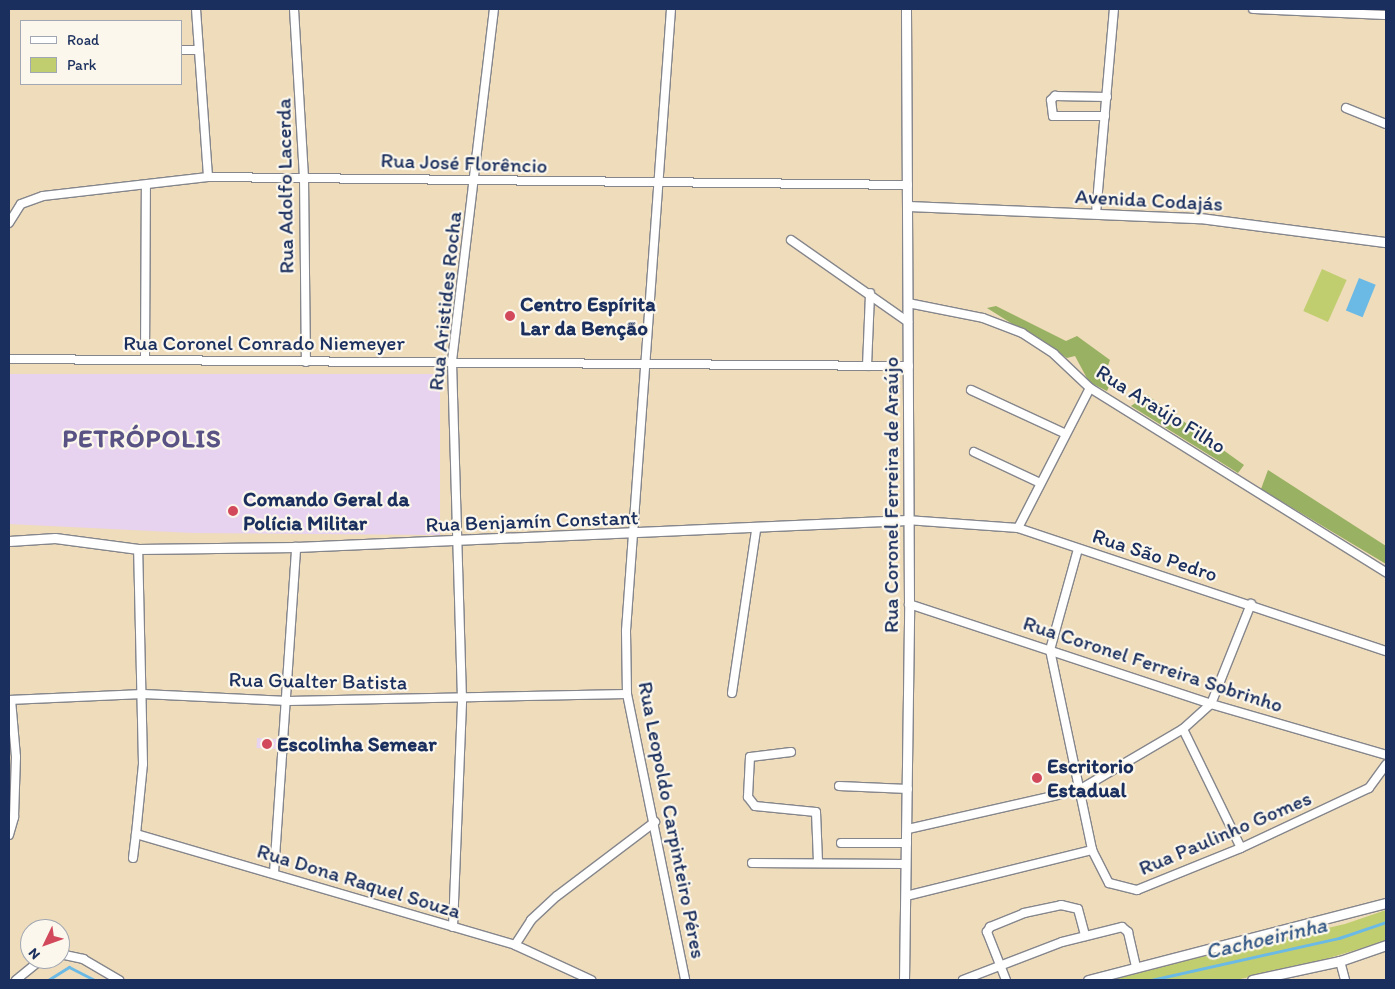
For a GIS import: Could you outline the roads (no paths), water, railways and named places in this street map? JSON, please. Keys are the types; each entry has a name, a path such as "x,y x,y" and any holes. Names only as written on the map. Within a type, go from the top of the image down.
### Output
{"street":[{"path":"196,9 196,50 208,177"},
{"name":"Rua Adolfo Lacerda","path":"294,9 304,177 306,362"},
{"name":"Rua Aristides Rocha","path":"453,927 462,699 454,542 452,361 494,9"},
{"name":"Rua Leopoldo Carpinteiro Péres","path":"671,9 661,185 632,534 627,694 655,822 685,980"},
{"name":"Rua Coronel Ferreira de Araújo","path":"904,980 908,829 909,604 907,520 909,366 906,9"},
{"path":"1096,214 1114,9"},
{"path":"1253,9 1367,12 1386,15"},
{"path":"182,50 196,50"},
{"path":"1105,116 1053,116 1051,100 1055,96 1107,97"},
{"path":"1346,108 1386,124"},
{"name":"Rua José Florêncio","path":"9,223 21,204 43,196 208,177 475,178 661,185 908,185"},
{"path":"145,360 146,185"},
{"name":"Avenida Codajás","path":"908,206 1200,218 1384,240"},
{"path":"791,240 870,293 908,322"},
{"path":"866,366 870,293"},
{"name":"Rua Araújo Filho","path":"908,304 984,318 1022,333 1054,354 1090,388 1386,572"},
{"name":"Rua Coronel Conrado Niemeyer","path":"9,359 306,362 645,361 909,366"},
{"path":"1018,528 1038,482 1090,388"},
{"path":"971,390 1064,433"},
{"path":"974,452 1038,482"},
{"name":"Rua Benjamín Constant","path":"9,541 55,538 138,549 296,547 756,530 907,520"},
{"name":"Rua São Pedro","path":"907,520 1018,528 1251,604 1386,651"},
{"path":"732,693 756,530"},
{"path":"274,873 288,701 296,547"},
{"path":"133,858 136,834 143,694 138,549"},
{"name":"Rua Paulinho Gomes","path":"1078,549 1050,650 1092,850 1109,883 1136,890 1240,848 1369,788 1386,765"},
{"name":"Rua Coronel Ferreira Sobrinho","path":"909,604 1211,704 1386,754"},
{"path":"908,829 1079,790 1183,729 1211,704 1251,604"},
{"name":"Rua Gualter Batista","path":"10,700 143,694 288,701 462,699 627,694"},
{"path":"9,835 14,817 16,757 10,700"},
{"path":"1183,729 1240,848"},
{"path":"791,752 750,757 748,798 755,806 816,812 818,862"},
{"path":"839,786 908,789"},
{"path":"515,945 531,920 557,896 655,822"},
{"name":"Rua Dona Raquel Souza","path":"136,834 515,945 592,980"},
{"path":"841,843 907,843"},
{"path":"906,896 1092,850"},
{"path":"752,863 906,864"},
{"path":"1088,980 1386,903"},
{"path":"1006,980 988,930 1024,913 1061,905 1074,907 1080,913 1085,936"},
{"path":"963,980 1000,965 1085,936 1126,928 1136,968"},
{"path":"1252,980 1340,961 1386,945"},
{"path":"70,956 83,959 119,980"},
{"path":"1340,961 1345,980"},
{"path":"16,980 30,969"}],"water":[{"path":"1359,278 1376,285 1363,317 1346,310"}],"waterway":[{"name":"Cachoeirinha","path":"1151,980 1339,938 1386,922"},
{"name":"Cachoeirinha","path":"48,980 69,967 94,980"}],"place":[{"name":"Centro Espírita Lar da Benção","path":"510,316"},
{"name":"Comando Geral da Polícia Militar","path":"233,511"},
{"name":"Escolinha Semear","path":"267,744"},
{"name":"Escritorio Estadual","path":"1037,778"}],"district":[{"name":"PETRÓPOLIS","path":"142,439"}]}
